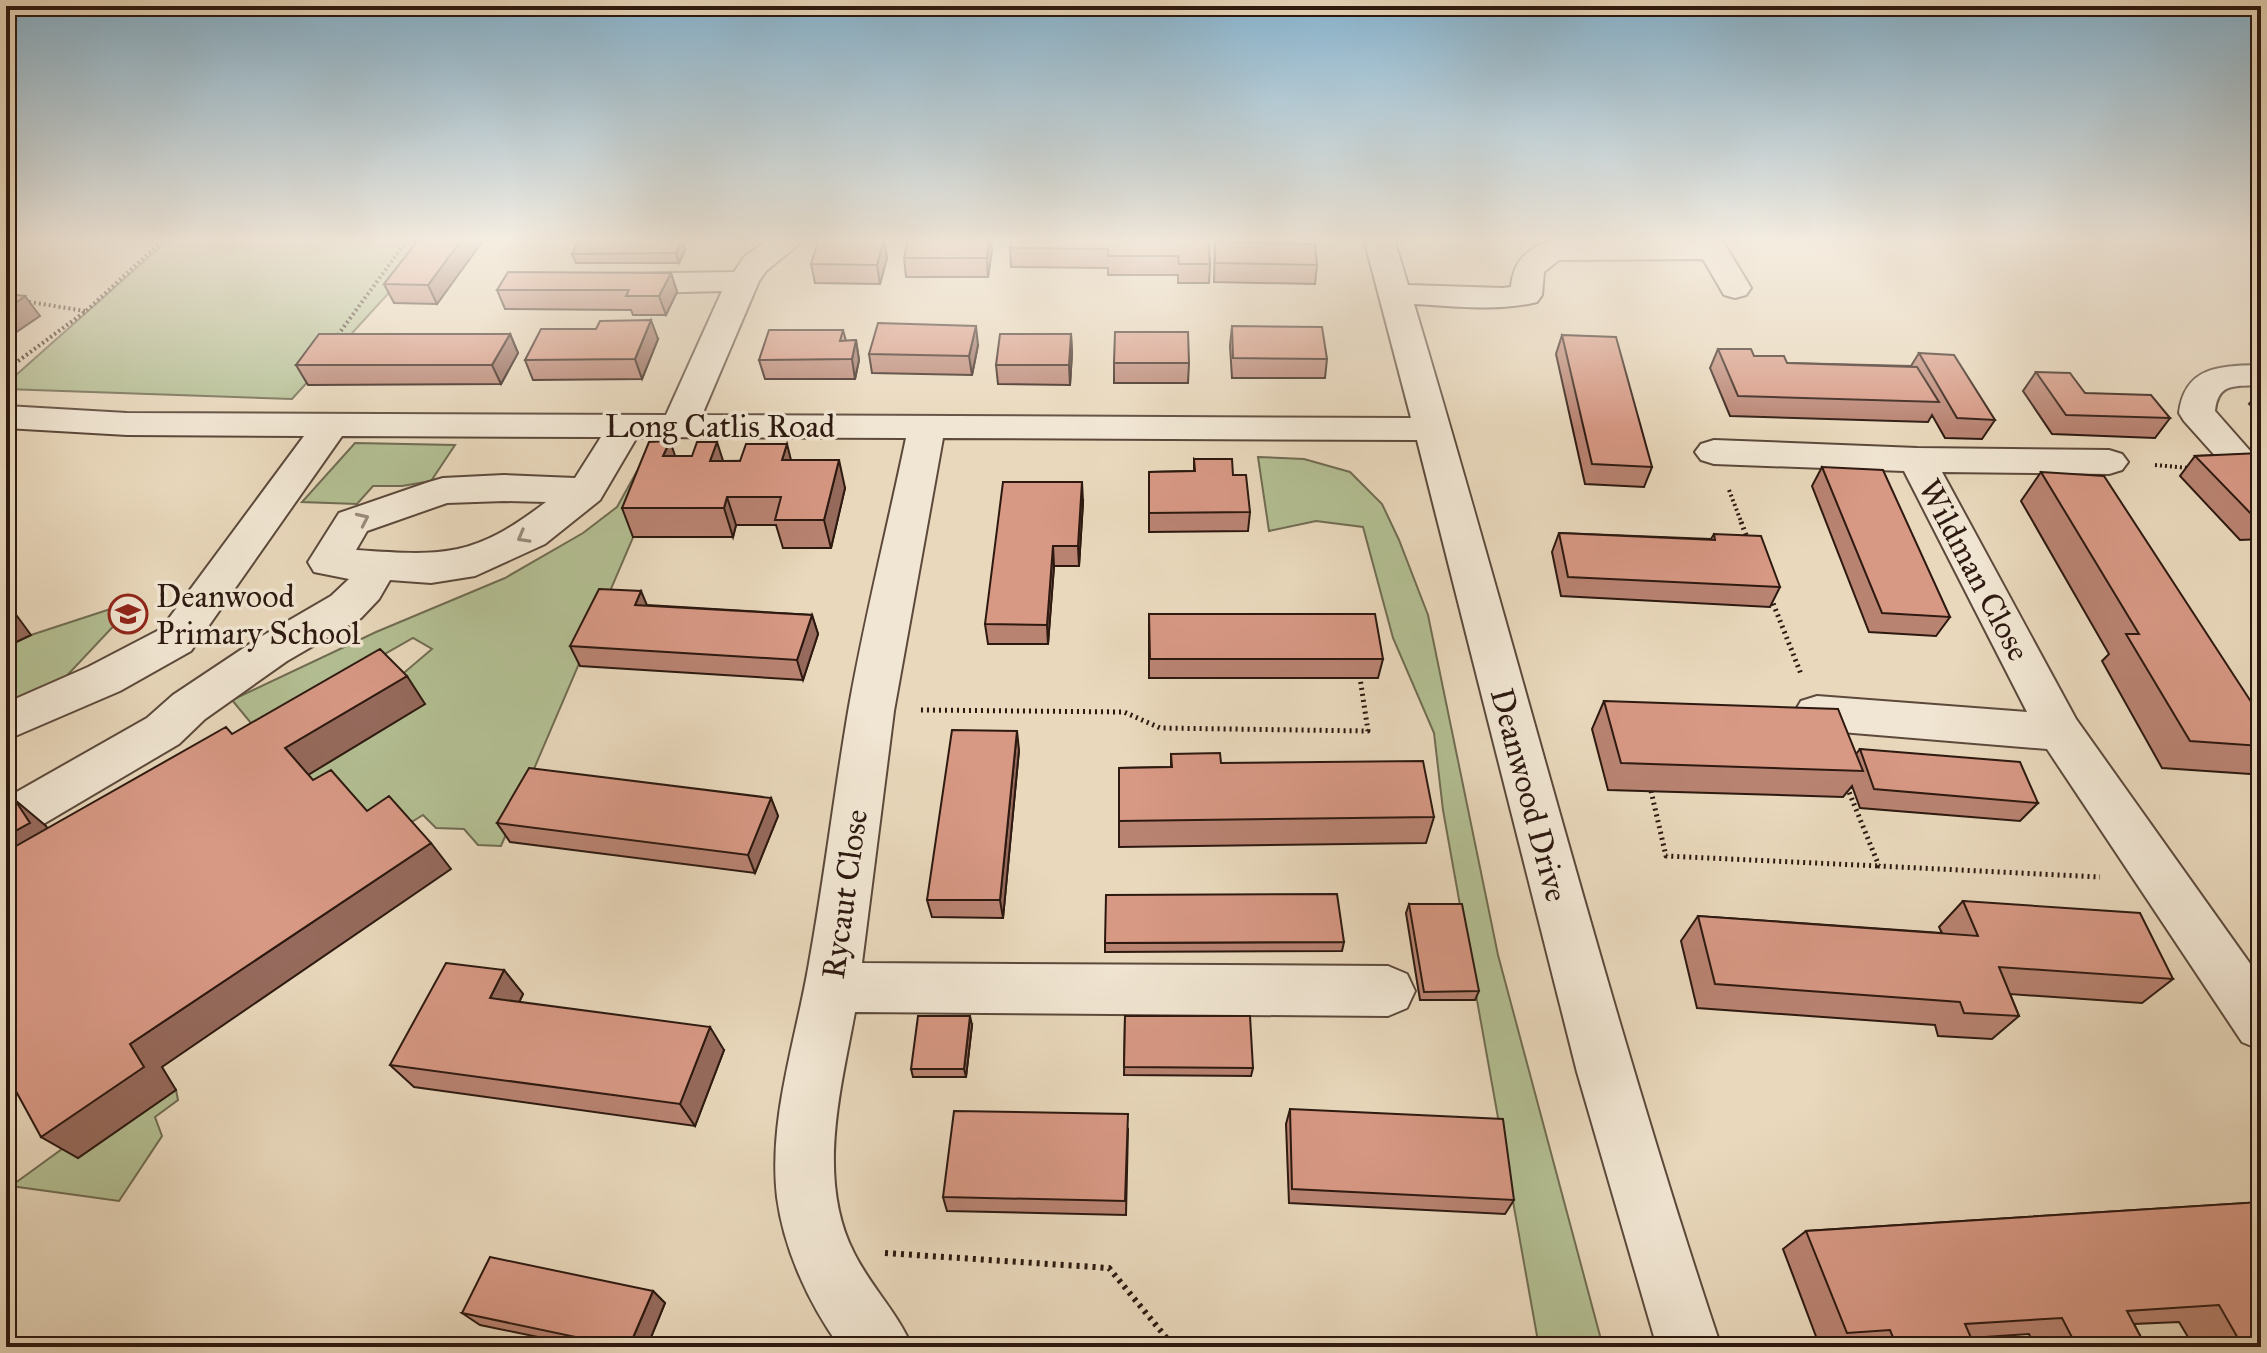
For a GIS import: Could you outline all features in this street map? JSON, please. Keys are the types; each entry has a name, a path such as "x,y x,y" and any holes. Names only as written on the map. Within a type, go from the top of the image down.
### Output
{"street":[{"path":"679,426 734,302"},
{"name":"Deanwood Drive","path":"1397,302 1434,429 1570,947 1689,1347"},
{"path":"2240,461 2197,413 2199,391 2206,384 2225,377 2261,375"},
{"name":"Long Catlis Road","path":"6,417 127,424 1434,429"},
{"path":"6,722 104,679 176,640 331,425"},
{"name":"Rycaut Close","path":"861,1340 820,1249 807,1197 806,1143 872,709 927,425"},
{"path":"586,491 504,488 443,491 353,522 328,562 431,569 475,562 531,534 586,491 614,448 624,426"},
{"name":"Wildman Close","path":"1714,452 1917,460 2060,732 2261,1024"},
{"path":"1917,460 2109,462"},
{"path":"6,822 163,731 189,707 272,650 346,607 364,589 379,565"},
{"path":"1817,713 2060,732"},
{"path":"832,987 1388,991"}],"path":[{"path":"32,302 86,311"},
{"path":"6,370 96,302"},
{"path":"326,351 362,302"},
{"path":"1714,452 1754,553"},
{"path":"1771,597 1879,866"},
{"path":"872,709 1124,712 1160,728 1368,731 1360,678"},
{"path":"1651,791 1666,856 2160,880"},
{"path":"820,1249 1109,1268 1174,1347"}],"green space":[{"path":"98,302 380,302 292,399 6,389 6,384"},
{"path":"355,443 455,445 431,481 402,486 373,486 357,504 302,502"},
{"path":"1258,457 1304,459 1350,472 1382,504 1399,540 1428,615 1498,955 1603,1347 1539,1347 1443,810 1434,733 1393,638 1363,527 1316,521 1269,531"},
{"path":"637,471 661,472 501,846 478,845 464,829 436,828 423,815 410,823 335,807 308,775 425,704 399,677 432,649 413,638 255,728 232,700 376,632 505,578 583,533 617,507"},
{"path":"138,600 60,683 6,708 6,647 31,635"},
{"path":"176,1090 178,1100 155,1117 162,1136 119,1201 11,1186 69,1144 78,1158"}],"building":[{"path":"6,302 17,302 6,310"},
{"path":"651,320 635,359 525,360 541,329 596,329 600,321"},
{"path":"878,323 976,326 969,356 869,354"},
{"path":"1232,326 1322,327 1327,359 1233,358"},
{"path":"769,330 843,330 840,341 856,340 852,359 759,360"},
{"path":"1115,332 1188,332 1189,363 1114,363"},
{"path":"319,334 510,334 492,365 296,365"},
{"path":"1000,334 1071,334 1069,365 996,365"},
{"path":"1562,335 1616,337 1652,467 1592,464"},
{"path":"1718,349 1751,349 1754,356 1784,356 1787,363 1917,367 1939,402 1738,396"},
{"path":"1919,353 1954,355 1995,420 1957,418"},
{"path":"2036,372 2070,373 2085,393 2151,395 2170,418 2066,415"},
{"path":"670,441 663,456 692,456 697,442 717,442 710,461 740,461 746,444 787,444 782,460 839,460 824,520 775,520 781,497 727,497 724,508 622,508 649,442"},
{"path":"2260,453 2261,521 2258,521 2195,456"},
{"path":"1194,459 1232,459 1233,475 1246,475 1250,512 1149,513 1149,472 1195,471"},
{"path":"1822,467 1883,470 1950,617 1882,613"},
{"path":"2041,472 2104,476 2261,717 2261,746 2190,741 2126,634 2139,634"},
{"path":"1003,482 1082,482 1078,546 1053,546 1047,625 985,624"},
{"path":"1559,533 1715,540 1714,534 1761,536 1780,587 1568,577"},
{"path":"599,589 641,591 635,605 812,615 797,660 570,646"},
{"path":"1149,614 1375,614 1383,659 1150,659"},
{"path":"380,649 407,676 285,748 313,780 331,770 367,811 389,796 431,843 130,1044 144,1067 41,1137 6,1073 6,805 15,800 30,823 8,835 16,846 226,727 232,734"},
{"path":"1604,701 1838,709 1863,771 1621,763"},
{"path":"952,730 1017,731 1000,900 927,900"},
{"path":"1860,749 2020,762 2038,803 1874,789"},
{"path":"1220,753 1221,763 1423,761 1434,817 1119,821 1119,768 1172,767 1171,754"},
{"path":"529,768 771,798 748,855 497,823"},
{"path":"1337,894 1344,942 1105,943 1106,895"},
{"path":"1963,901 2140,913 2173,979 1999,967 2019,1016 1964,1013 1960,1002 1715,984 1698,916 1978,936"},
{"path":"1409,904 1462,904 1479,991 1424,992"},
{"path":"446,963 504,970 490,998 710,1027 680,1104 390,1065"},
{"path":"918,1016 970,1016 964,1069 911,1069"},
{"path":"1125,1016 1250,1016 1253,1068 1124,1067"},
{"path":"1290,1109 1503,1119 1514,1200 1292,1189"},
{"path":"954,1111 1128,1114 1125,1201 943,1197"},
{"path":"2261,1202 2261,1346 2252,1347 2243,1347 2219,1305 2127,1311 2146,1347 2077,1347 2062,1318 1965,1324 1975,1347 1897,1347 1890,1330 1847,1333 1806,1231"},
{"path":"490,1257 653,1291 629,1347 462,1313"}],"place":[{"name":"Deanwood Primary School","path":"128,614"}]}
